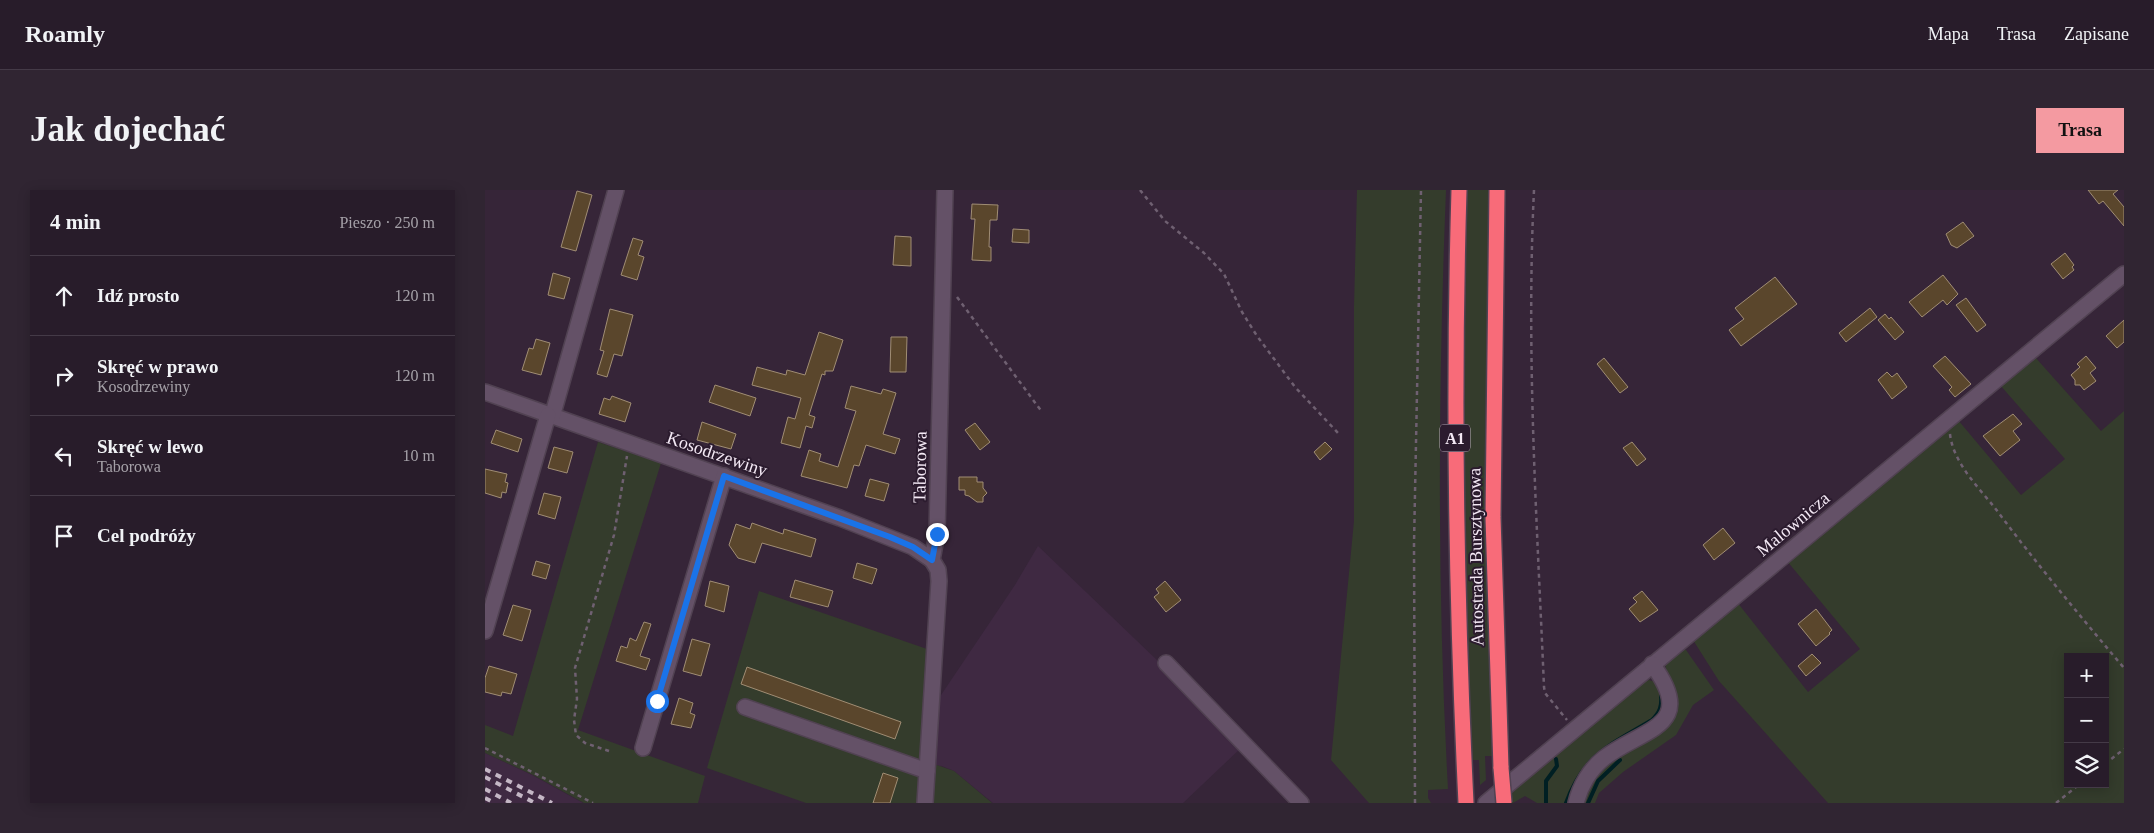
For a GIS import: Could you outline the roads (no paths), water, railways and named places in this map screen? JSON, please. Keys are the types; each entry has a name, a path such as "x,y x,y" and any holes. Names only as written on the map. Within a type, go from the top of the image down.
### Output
{"highway":[{"name":"Autostrada Bursztynowa","path":"1459,190 1455,403 1456,520 1465,801"},
{"name":"Autostrada Bursztynowa","path":"1497,190 1493,517 1501,768 1504,803"}],"street":[{"path":"485,632 616,190"},
{"name":"Taborowa","path":"925,803 939,581 938,570 932,560 937,534 945,190"},
{"name":"Malownicza","path":"1486,803 2124,274"},
{"name":"Kosodrzewiny","path":"485,392 890,537 913,547 932,560"},
{"path":"643,748 724,476"},
{"path":"1166,663 1301,803"},
{"path":"1576,803 1583,783 1597,765 1610,754 1658,726 1668,714 1671,701 1669,693 1663,679 1652,664"},
{"path":"745,707 927,771"}],"waterway":[{"path":"1566,803 1581,773 1600,752 1655,717 1660,709 1661,695"},
{"path":"1546,803 1546,781 1557,766 1556,759"},
{"path":"1588,803 1598,781 1620,760"}],"railway":[{"path":"485,769 552,803"},
{"path":"485,777 535,803"},
{"path":"485,789 511,803"},
{"path":"485,798 495,803"}]}
